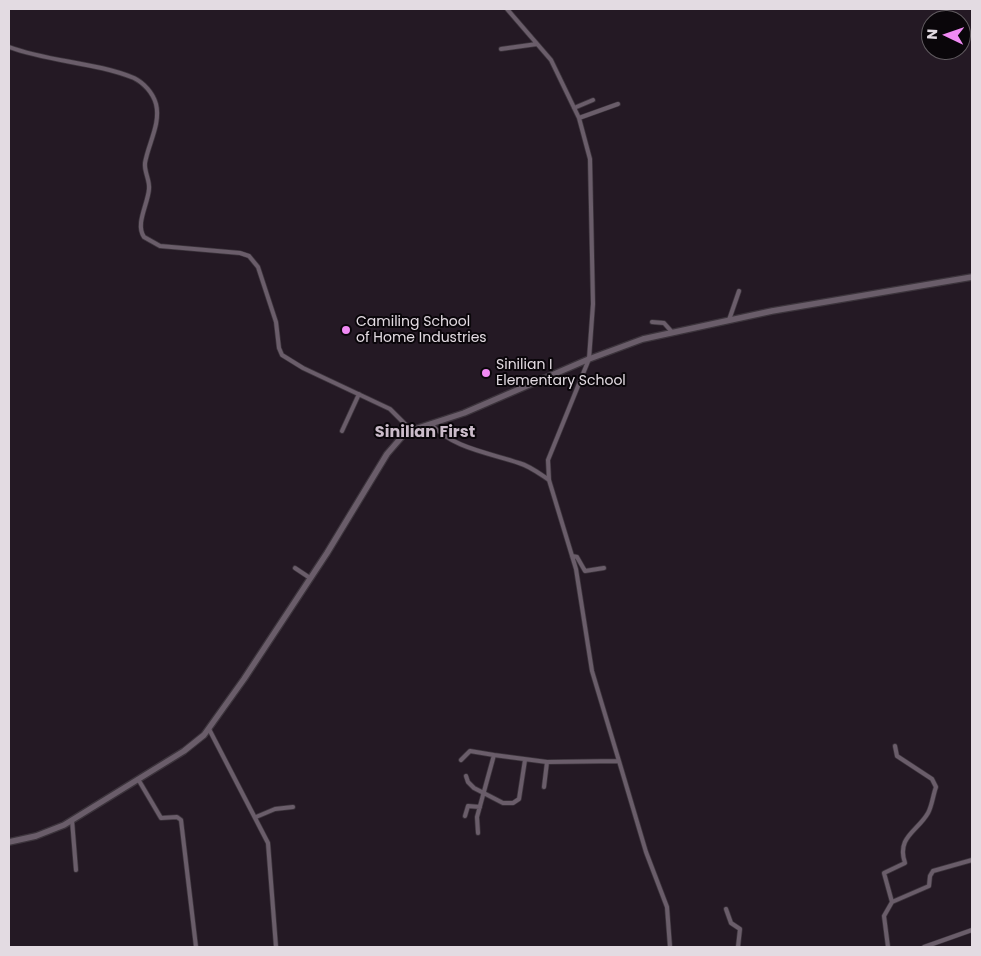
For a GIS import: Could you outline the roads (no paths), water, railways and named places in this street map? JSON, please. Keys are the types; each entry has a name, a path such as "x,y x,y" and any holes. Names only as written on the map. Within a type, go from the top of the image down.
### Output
{"street":[{"path":"507,9 551,60 579,118 590,159 593,304 589,359 549,454 549,480 572,556 588,655 646,852 666,907 670,947"},
{"path":"501,49 537,44"},
{"path":"9,47 108,71 135,79 144,85 154,99 157,109 154,134 145,163 149,188 141,225 142,234 147,240 160,246 240,253 248,256 258,267 269,299 276,322 279,348 282,355 302,368 390,409 411,430"},
{"path":"574,108 593,100"},
{"path":"579,118 618,104"},
{"path":"9,842 36,836 72,820 190,748 209,729 310,578 387,454 401,437 411,430 464,413 589,359 643,339 837,299 972,277"},
{"path":"729,320 739,291"},
{"path":"652,322 664,323 672,332"},
{"path":"342,431 360,394"},
{"path":"431,424 444,436 476,449 520,463 549,480"},
{"path":"572,556 577,556 585,571 604,568"},
{"path":"295,568 310,578"},
{"path":"209,729 256,817 269,848 276,947"},
{"path":"892,902 884,873 905,863 903,858 906,838 929,812 936,787 932,779 897,756 895,746"},
{"path":"460,760 470,751 547,762 619,761"},
{"path":"478,833 476,820 494,755"},
{"path":"466,776 468,782 474,788 506,804 517,801 520,794 525,760"},
{"path":"544,787 547,762"},
{"path":"138,778 161,818 177,817 181,820 196,947"},
{"path":"465,816 467,806 480,807"},
{"path":"256,817 275,809 293,807"},
{"path":"72,820 76,870"},
{"path":"888,947 884,916 892,902 929,886 933,871 972,860"},
{"path":"726,909 731,923 740,929 738,947"},
{"path":"924,947 972,930"}],"place":[{"name":"Camiling School of Home Industries","path":"346,330"},
{"name":"Sinilian I Elementary School","path":"486,373"}],"district":[{"name":"Sinilian First","path":"425,433"}]}
